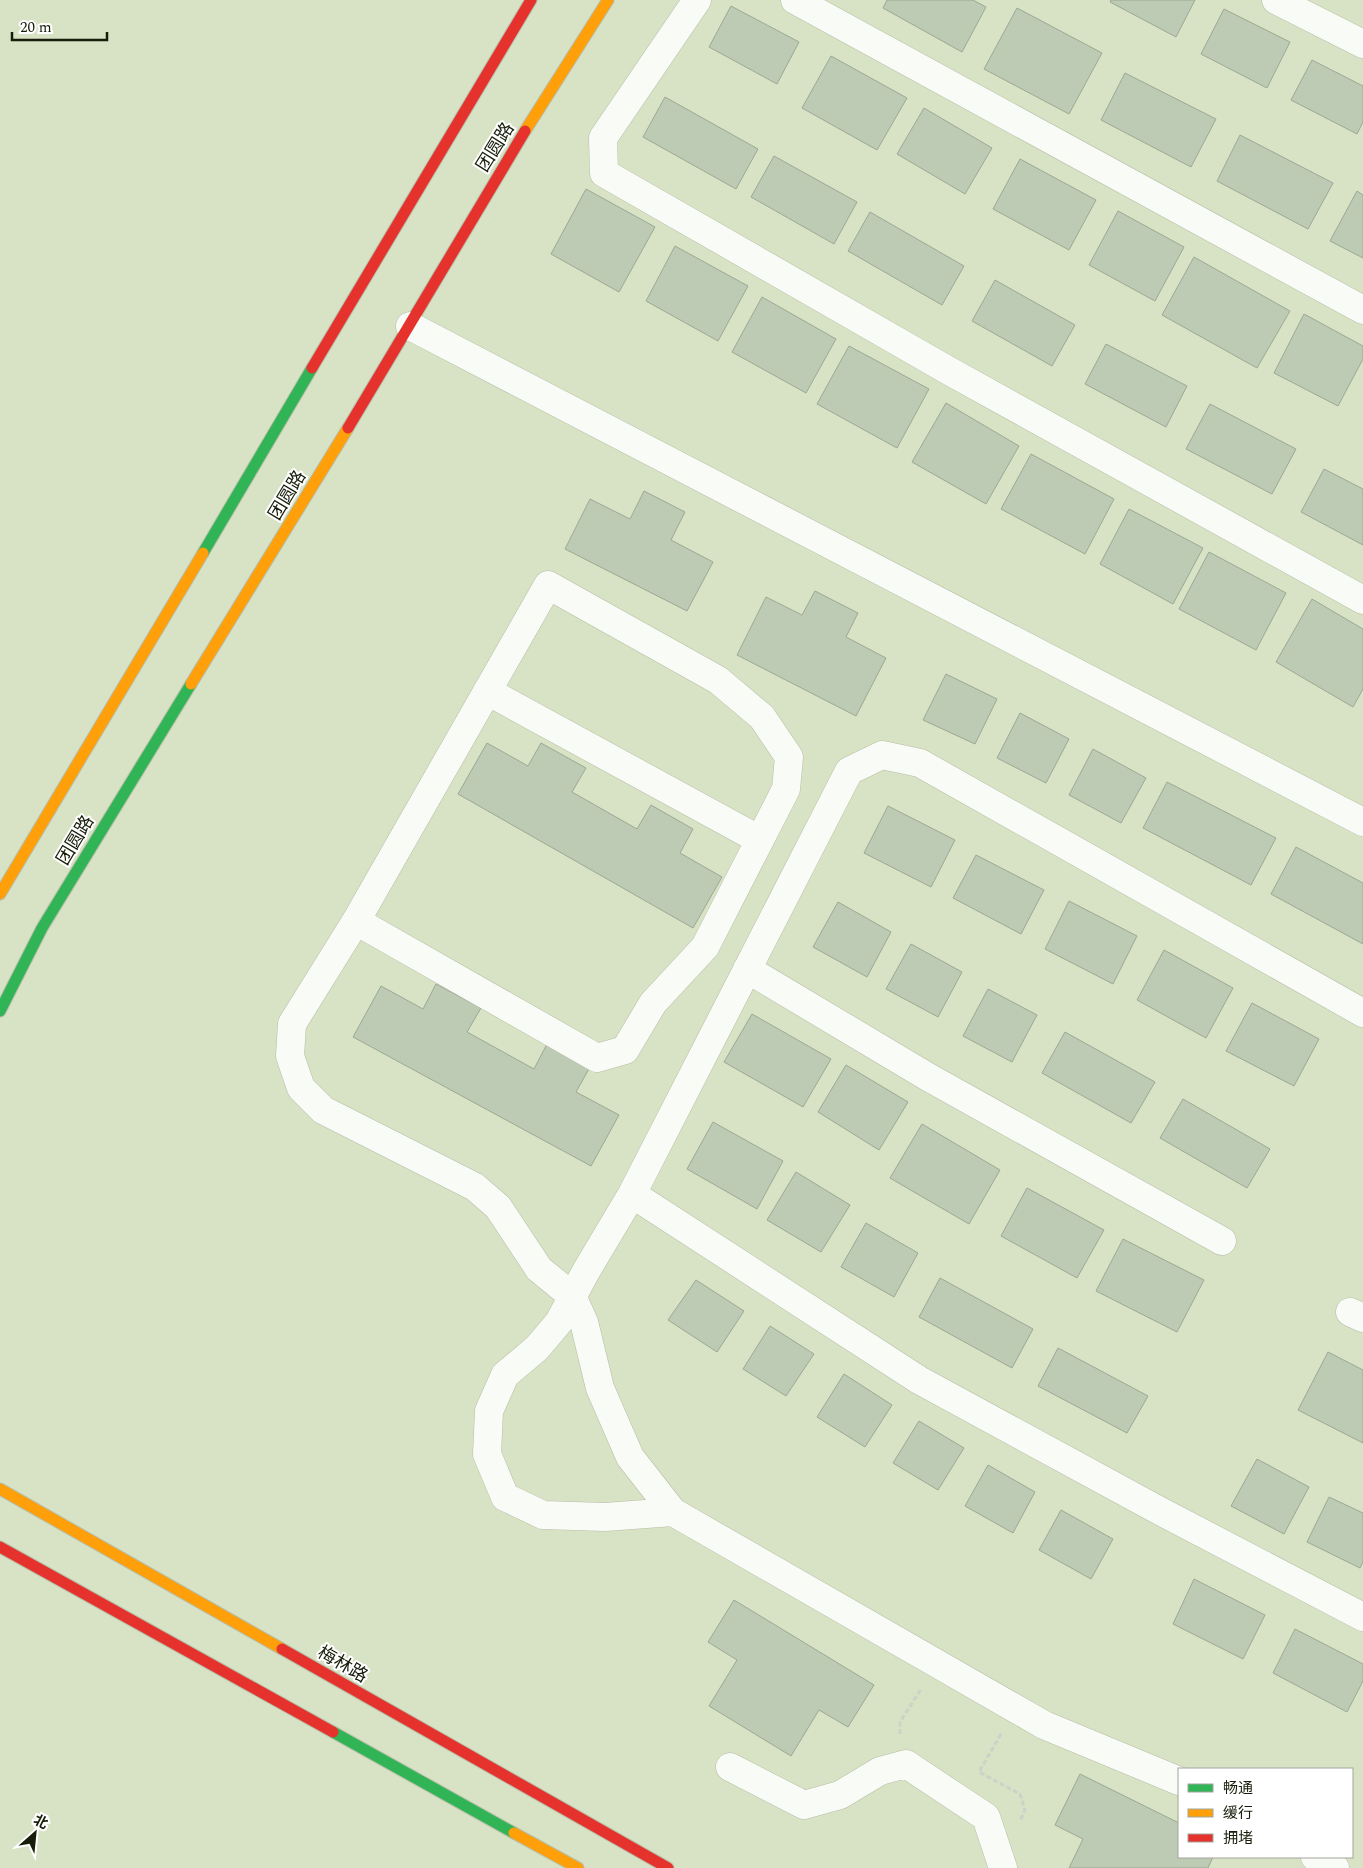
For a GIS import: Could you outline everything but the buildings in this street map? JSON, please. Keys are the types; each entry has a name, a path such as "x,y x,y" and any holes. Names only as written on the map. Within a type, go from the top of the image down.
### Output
{"street":[{"name":"团圆路","path":"0,894 531,0"},
{"name":"团圆路","path":"0,1011 42,928 410,326 498,174 608,0"},
{"path":"697,0 603,138 604,173 951,372 1363,600"},
{"path":"795,0 1363,310"},
{"path":"1276,0 1363,44"},
{"path":"410,326 1363,822"},
{"path":"356,921 597,1058 625,1050 653,1003 706,947 786,789 789,757 762,717 718,680 548,585 356,921 292,1024 290,1056 301,1088 323,1110 475,1187 498,1207 539,1269 572,1296 584,1322 600,1388 630,1457 673,1512 1044,1725 1178,1781"},
{"path":"487,691 760,840"},
{"path":"673,1512 605,1517 543,1515 505,1498 487,1454 489,1411 504,1375 537,1348 559,1322 572,1296 632,1194 849,770 882,756 920,764 1363,1013"},
{"path":"747,969 928,1077 1222,1241"},
{"path":"632,1194 919,1380 1160,1511 1363,1618"},
{"name":"梅林路","path":"0,1490 668,1868"},
{"path":"0,1547 578,1868"},
{"path":"730,1767 804,1805 840,1796 880,1771 906,1764 986,1817 1003,1868"},
{"path":"1317,1858 1335,1868"}],"path":[{"path":"906,1764 900,1739 900,1722 936,1662"},
{"path":"994,1843 1016,1830 1025,1810 1020,1794 979,1772 1016,1709"}],"traffic: fast":[{"path":"203,553 312,368"},
{"path":"0,1011 42,928 191,684"},
{"path":"333,1732 514,1833"}],"traffic: slow":[{"path":"525,131 608,0"},
{"path":"191,684 348,428"},
{"path":"0,894 203,553"},
{"path":"0,1489 282,1649"},
{"path":"514,1833 578,1868"}],"traffic: jam":[{"path":"312,368 531,0"},
{"path":"348,428 525,131"},
{"path":"0,1547 333,1732"},
{"path":"282,1649 668,1868"}]}
